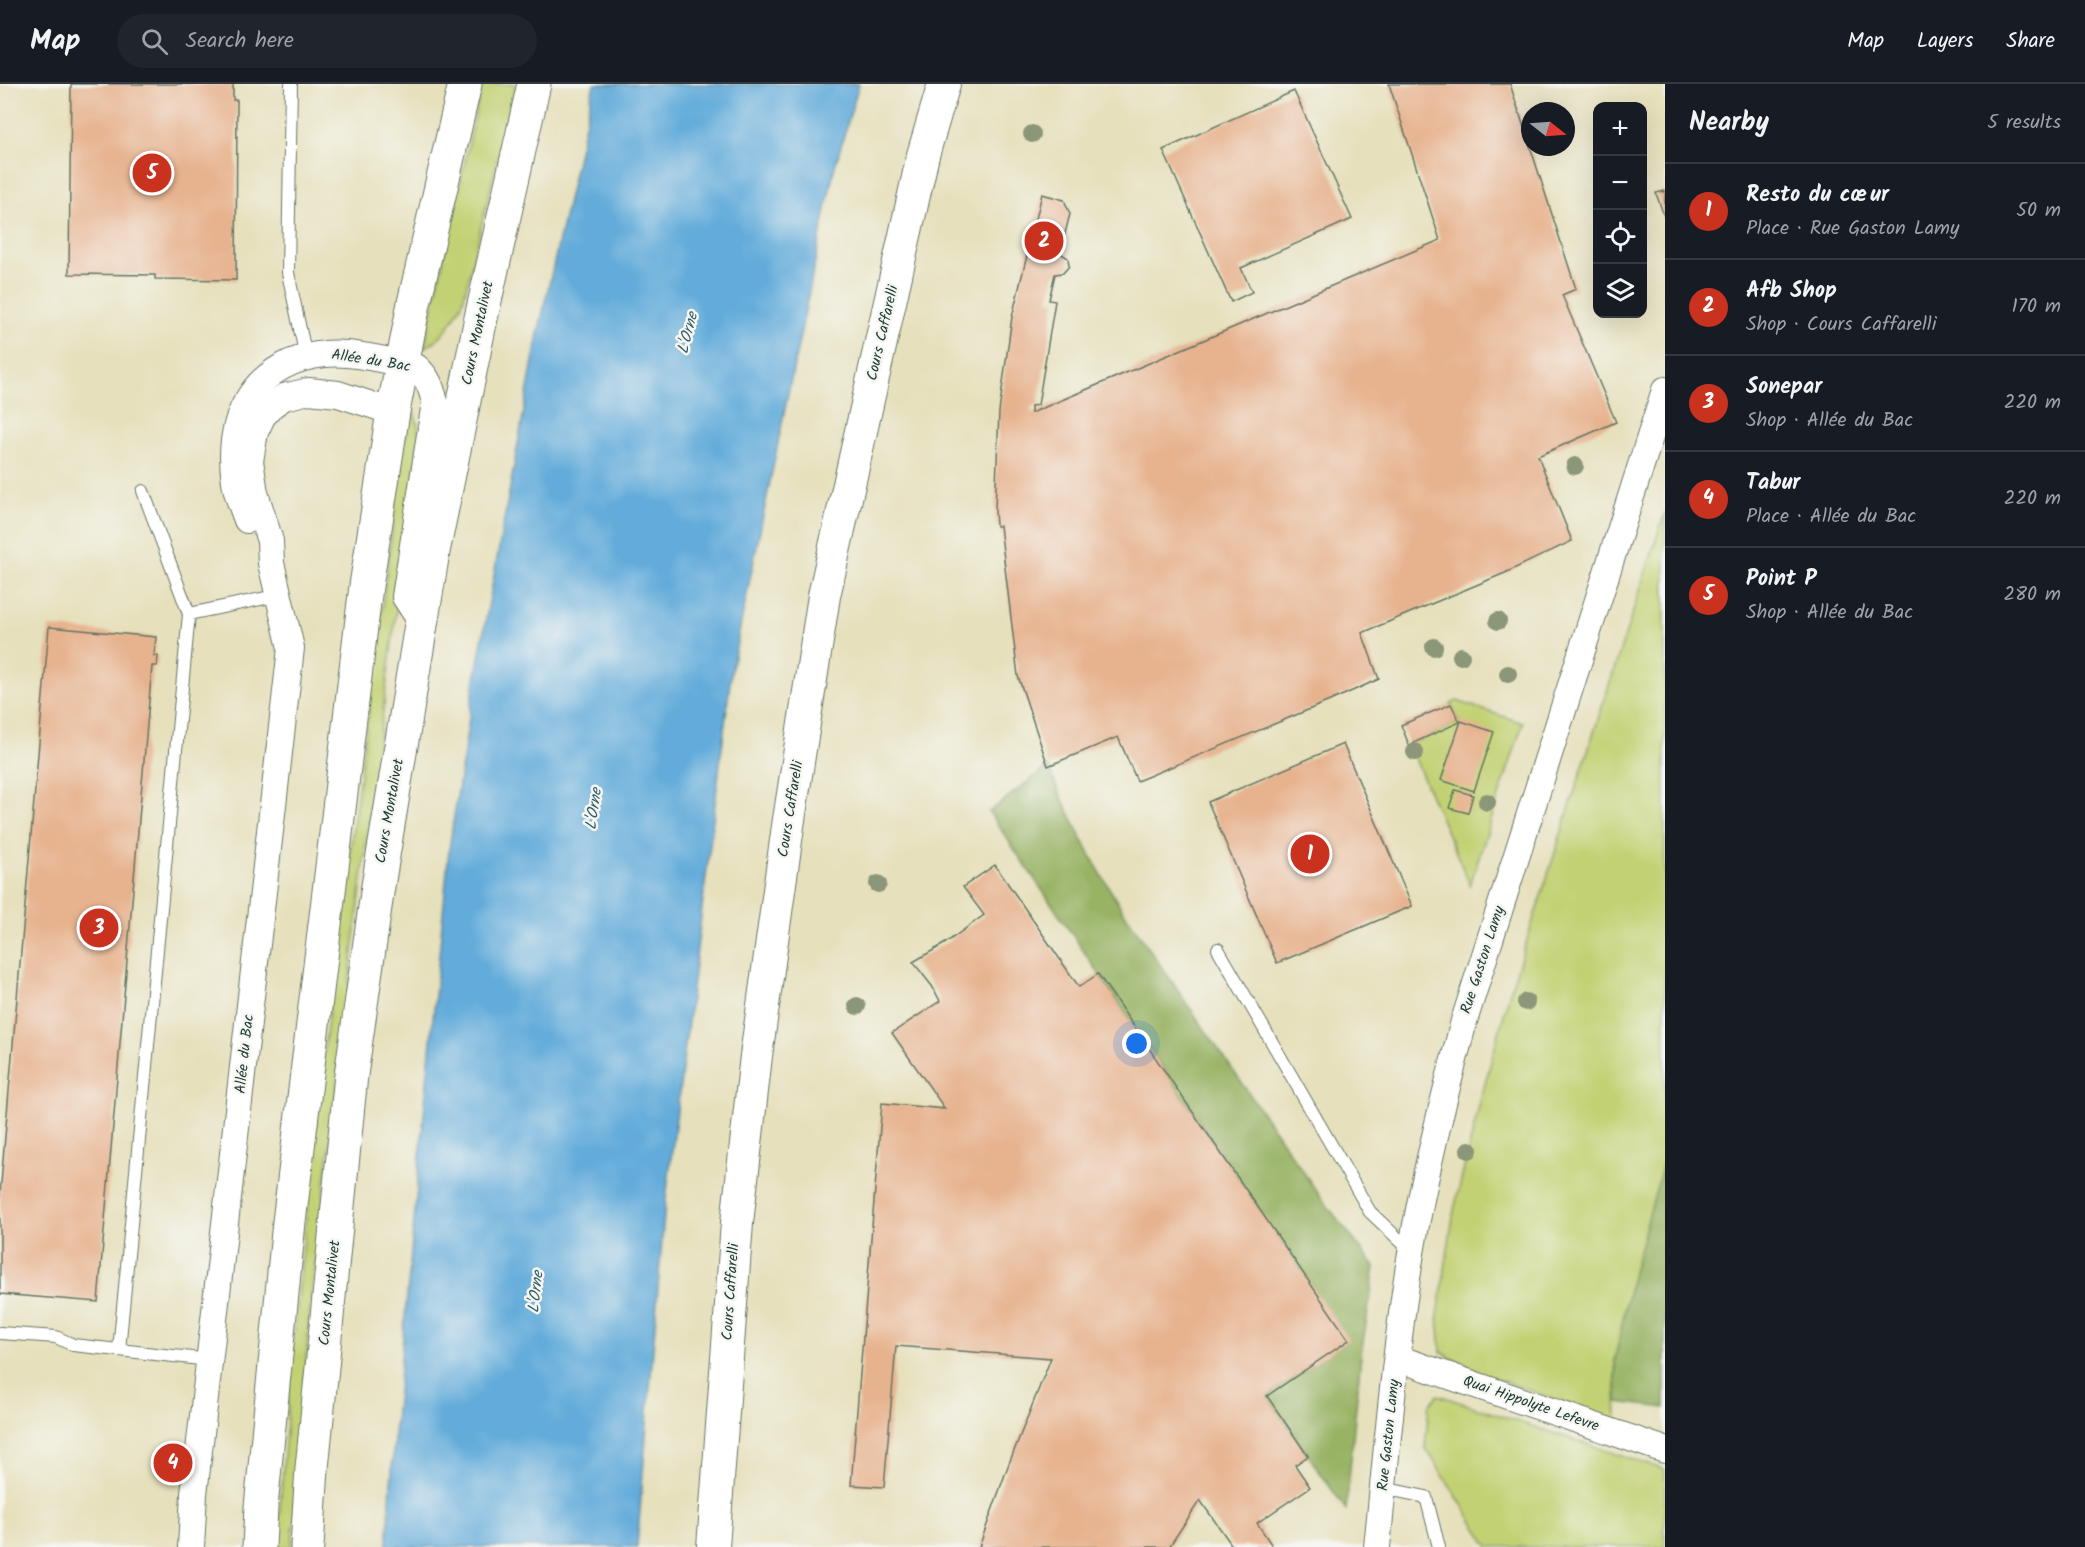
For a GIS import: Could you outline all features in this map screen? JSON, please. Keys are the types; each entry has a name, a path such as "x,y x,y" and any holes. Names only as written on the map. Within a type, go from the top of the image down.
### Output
{"main road":[{"path":"259,1547 289,1222 360,631 402,364 465,84"},
{"name":"Cours Montalivet","path":"308,1547 312,1468 351,1075 378,886 433,552 454,445 534,84"}],"street":[{"name":"Cours Caffarelli","path":"714,1547 737,1223 756,1056 791,803 824,596 923,155 944,84"},
{"name":"Allée du Bac","path":"271,563 256,546 235,483 233,456 235,429 247,401 271,372 306,357 328,353 416,367 425,374 431,384 435,402 405,597 422,624"},
{"name":"Rue Gaston Lamy","path":"1377,1547 1396,1358 1411,1251 1432,1146 1464,1022 1665,390"},
{"name":"Allée du Bac","path":"190,1547 194,1494 291,648 271,563 270,541 255,493 250,461 255,432 267,411 284,397 309,392 338,394 393,412"},
{"name":"Quai Hippolyte Lefevre","path":"1396,1358 1665,1450"}],"lane":[{"path":"291,84 288,273 306,357"},
{"path":"119,1350 189,614 143,491"},
{"path":"189,614 280,595"},
{"path":"1218,949 1370,1212 1411,1251"},
{"path":"0,1333 56,1337 73,1346 210,1360"},
{"path":"1383,1488 1426,1497 1439,1547"}],"green space":[{"path":"482,84 516,84 463,301 448,328 424,348"},
{"path":"413,411 418,424 419,440 375,771 310,1307 292,1547 277,1547 291,1365 321,1072 402,456 410,413"},
{"path":"1665,512 1665,1158 1631,1280 1615,1359 1617,1421 1477,1372 1441,1352 1438,1315 1454,1210 1510,992"},
{"path":"1457,701 1523,723 1470,885 1409,745 1460,722 1451,704"},
{"path":"1048,766 1082,840 1123,911 1322,1199 1375,1267 1361,1355 1346,1510 1267,1396 1348,1340 989,812"},
{"path":"1665,1158 1665,1408 1617,1402 1615,1359 1631,1280"},
{"path":"1438,1395 1665,1470 1665,1547 1489,1547 1425,1447 1429,1406"}],"water":[{"name":"L'Orne","path":"594,84 859,84 834,170 732,667 664,1215 637,1547 387,1547 395,1422 449,849 475,679 538,334"}],"building":[{"path":"71,84 233,84 233,100 237,100 236,280 155,279 155,275 69,274"},
{"path":"1389,84 1510,84 1521,118 1521,156 1533,156 1576,289 1562,295 1616,422 1538,456 1572,541 1505,573 1362,633 1379,679 1332,700 1137,781 1118,737 1048,766 1018,676 1000,526 996,526 995,510 999,412 1012,317 1042,194 1064,200 1070,214 1060,253 1068,258 1069,266 1063,273 1055,274 1049,300 1055,301 1038,405 1031,406 1031,413 1440,240"},
{"path":"1294,91 1352,219 1241,268 1252,292 1231,302 1163,150"},
{"path":"1665,191 1665,219 1656,193"},
{"path":"49,627 156,637 154,656 158,656 157,666 152,666 98,1302 0,1294 0,1195"},
{"path":"1451,704 1460,722 1409,745 1401,725"},
{"path":"1461,721 1494,732 1474,791 1441,780"},
{"path":"1343,744 1412,906 1277,963 1208,802"},
{"path":"1455,790 1473,795 1468,813 1449,808"},
{"path":"995,865 1079,987 1098,974 1349,1340 1267,1396 1308,1456 1295,1465 1310,1487 1257,1523 1273,1547 1233,1547 1200,1500 1169,1547 979,1547 1051,1358 896,1346 884,1487 851,1485 882,1103 945,1109 892,1033 940,1001 932,986 913,962 944,944 984,915 963,887"},
{"path":"168,1453 180,1453 178,1474 167,1473"}],"place":[{"name":"Point P","path":"152,173"},
{"name":"Afb Shop","path":"1044,241"},
{"name":"Resto du cœur","path":"1310,854"},
{"name":"Sonepar","path":"99,928"},
{"name":"Tabur","path":"173,1463"}]}
